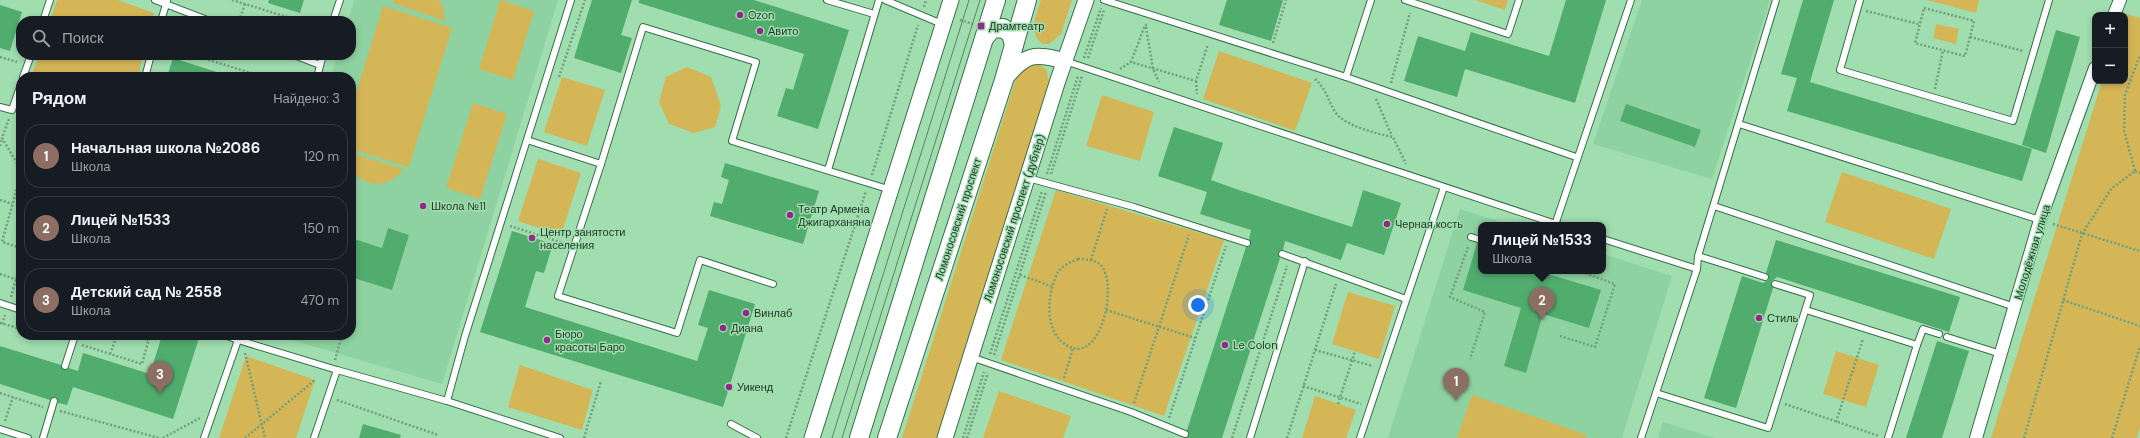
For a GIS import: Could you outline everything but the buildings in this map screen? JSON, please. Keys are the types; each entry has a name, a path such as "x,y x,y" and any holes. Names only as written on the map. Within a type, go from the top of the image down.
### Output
{"main road":[{"path":"860,437 996,0"},
{"name":"Ломоносовский проспект","path":"887,438 1004,80 1027,0"},
{"path":"985,37 992,29 1003,28 1011,34 1014,45"}],"street":[{"path":"812,438 951,0"},
{"name":"Ломоносовский проспект (дублёр)","path":"945,438 970,356 1086,0"},
{"path":"2115,12 2120,0"},
{"path":"1004,80 1018,63 1028,58 1044,56 1065,61"},
{"name":"Молодёжная улица","path":"1976,438 2040,220 2092,76"}],"lane":[{"path":"45,16 50,0"},
{"path":"155,0 167,2 199,16"},
{"path":"335,16 340,0"},
{"path":"446,401 465,336 571,0"},
{"path":"827,0 874,14"},
{"path":"828,170 879,0"},
{"path":"885,0 943,24"},
{"path":"1104,0 1346,77 1576,157"},
{"path":"1346,77 1371,0"},
{"path":"1405,0 1508,34 1519,0"},
{"path":"1557,222 1576,157 1631,0"},
{"path":"1641,438 1697,269 1698,256 1776,0"},
{"path":"1860,0 1840,70 2013,121 2049,0"},
{"path":"163,16 167,2"},
{"path":"773,284 700,260 677,333 558,296 601,164 642,27 756,62 732,141 891,190"},
{"path":"25,72 29,60"},
{"path":"146,72 150,60"},
{"path":"307,60 320,65"},
{"path":"318,72 322,60"},
{"path":"1065,61 1547,222"},
{"path":"0,107 12,110 16,98"},
{"path":"1739,124 2040,220"},
{"path":"527,140 601,164"},
{"path":"1028,178 1110,200 1229,236 1247,243"},
{"path":"1360,438 1444,187"},
{"path":"1714,206 2015,307"},
{"path":"1472,237 1478,239"},
{"path":"1606,240 1697,269"},
{"path":"1282,254 1406,298"},
{"path":"1698,256 1765,277"},
{"path":"1250,438 1305,261"},
{"path":"1656,393 1768,428 1810,295 1775,284"},
{"path":"0,303 16,308"},
{"path":"1806,310 1917,346"},
{"path":"1888,438 1923,329 1939,334"},
{"path":"1947,337 2001,354"},
{"path":"65,366 73,340"},
{"path":"204,438 238,340"},
{"path":"245,340 337,370 446,401 560,438"},
{"path":"970,356 1131,412 1185,434"},
{"path":"314,438 337,370"},
{"path":"43,438 54,401"},
{"path":"731,424 757,438"},
{"path":"1,430 28,438"}],"path":[{"path":"232,0 284,16"},
{"path":"786,438 926,0"},
{"path":"993,356 1021,275 1082,67 1104,0"},
{"path":"1270,52 1286,0"},
{"path":"1389,92 1413,2"},
{"path":"241,16 245,4"},
{"path":"1858,8 1919,24"},
{"path":"1924,8 1974,21 1965,56 1915,43 1919,24 1924,8"},
{"path":"1088,58 1104,10"},
{"path":"1145,25 1152,27"},
{"path":"1145,25 1131,62 1196,81 1208,44"},
{"path":"1145,25 1153,68 1164,94"},
{"path":"1970,37 2033,54"},
{"path":"1201,42 1216,46"},
{"path":"1933,98 1943,50"},
{"path":"2135,171 2124,130 2125,95 2140,55"},
{"path":"0,56 27,65"},
{"path":"209,60 248,72"},
{"path":"963,438 1082,75"},
{"path":"1311,75 1325,88 1337,114 1367,132 1393,137"},
{"path":"1370,85 1412,176"},
{"path":"0,146 12,110"},
{"path":"2,138 16,162"},
{"path":"2135,171 2140,173"},
{"path":"2024,438 2082,234 2112,189 2135,171"},
{"path":"16,191 1,243 16,247"},
{"path":"0,200 12,204"},
{"path":"1091,260 1110,200"},
{"path":"2040,220 2140,251"},
{"path":"1131,412 1192,225"},
{"path":"509,226 574,246"},
{"path":"1166,426 1229,236"},
{"path":"1470,359 1485,312 1450,297 1472,237"},
{"path":"1233,438 1290,256"},
{"path":"1078,259 1091,260 1102,267 1107,280 1109,300 1095,340 1089,344 1073,348 1065,345 1056,337 1048,307 1054,287 1058,272 1068,264 1078,259"},
{"path":"999,267 1054,287"},
{"path":"0,274 16,279 1,324 16,328"},
{"path":"1287,438 1339,274"},
{"path":"1560,336 1595,347 1615,284 1587,274"},
{"path":"2064,300 2140,326"},
{"path":"1106,310 1195,338"},
{"path":"1836,422 1866,329"},
{"path":"78,340 110,354 142,364 149,340"},
{"path":"110,354 114,340"},
{"path":"334,364 341,340"},
{"path":"2112,438 2140,346"},
{"path":"1061,388 1073,348"},
{"path":"1315,350 1383,369"},
{"path":"1338,404 1355,351"},
{"path":"246,356 265,438"},
{"path":"967,438 988,370"},
{"path":"245,438 315,380"},
{"path":"584,438 601,381"},
{"path":"1304,386 1371,407"},
{"path":"0,393 52,409 159,438"},
{"path":"1,430 13,397"},
{"path":"328,397 438,436"},
{"path":"1777,402 1883,438"},
{"path":"163,438 213,411"}],"shaded area":[{"path":"57,0 118,0 154,13 153,16 52,16"},
{"name":"Школа №11","path":"354,0 558,0 442,384 292,340 356,340 356,72 332,72 336,60 356,60 356,16 349,16"},
{"path":"394,0 439,0 443,6 445,21 392,3"},
{"path":"500,0 534,11 513,80 479,69"},
{"path":"1041,0 1072,0 1061,34 1049,44 1043,44 1038,39 1034,29 1035,18"},
{"path":"1475,0 1508,0 1505,10"},
{"path":"1642,0 1770,0 1712,179 1593,144"},
{"path":"1927,0 1979,0 1976,13"},
{"path":"383,6 452,28 409,167 356,151 356,94"},
{"path":"2128,14 2140,18 2140,428 2137,438 1991,438 2101,84 2128,84"},
{"path":"1936,24 1959,29 1956,44 1933,38"},
{"path":"1219,51 1312,83 1295,131 1203,99"},
{"path":"37,60 142,60 139,72 33,72"},
{"path":"1037,63 1046,69 1049,81 937,438 902,438 1018,72 1025,65"},
{"path":"687,67 711,77 721,106 715,127 694,133 669,124 659,102 666,77"},
{"path":"562,77 605,90 587,146 544,132"},
{"path":"1102,95 1154,112 1140,161 1086,146"},
{"path":"473,103 507,114 480,199 446,188"},
{"path":"356,155 404,169 398,176 385,183 371,183 356,175"},
{"path":"538,159 581,173 561,235 518,221"},
{"path":"1842,172 1951,209 1934,259 1825,222"},
{"path":"1056,190 1224,240 1164,416 1001,360"},
{"path":"1460,209 1501,222 1478,222 1478,274 1606,274 1606,255 1672,276 1622,438 1388,438"},
{"path":"1348,292 1395,306 1379,359 1332,344"},
{"path":"1836,351 1879,365 1866,407 1823,394"},
{"path":"246,356 315,380 296,438 219,438"},
{"path":"520,365 593,390 582,430 508,407"},
{"path":"999,391 1071,416 1063,438 983,438"},
{"path":"1472,395 1587,435 1586,438 1457,438"},
{"path":"1315,396 1356,410 1346,438 1302,438"},
{"path":"1663,422 1715,438 1658,438"}],"tram line":[{"path":"832,438 969,0"},
{"path":"842,438 980,0"}],"place":[{"name":"Ozon","path":"740,15"},
{"name":"Драмтеатр","path":"981,26"},
{"name":"Авито","path":"760,31"},
{"name":"Школа №11","path":"423,206"},
{"name":"Театр Армена Джигарханяна","path":"790,215"},
{"name":"Черная кость","path":"1387,224"},
{"name":"Центр занятости населения","path":"532,238"},
{"name":"Винлаб","path":"746,313"},
{"name":"Стиль","path":"1759,318"},
{"name":"Лицей №1533","path":"1542,320"},
{"name":"Диана","path":"723,328"},
{"name":"Бюро красоты Баро","path":"547,340"},
{"name":"Le Colon","path":"1225,345"},
{"name":"Уикенд","path":"729,387"},
{"name":"Детский сад № 2558","path":"160,394"},
{"name":"Начальная школа №2086","path":"1456,401"}]}
